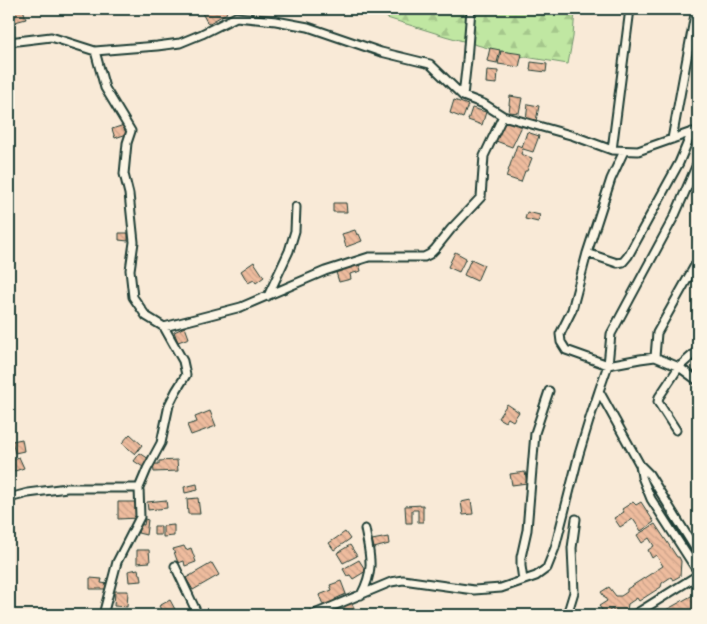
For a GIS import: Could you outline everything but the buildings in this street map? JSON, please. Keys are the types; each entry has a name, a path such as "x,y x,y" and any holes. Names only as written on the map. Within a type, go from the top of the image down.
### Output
{"street":[{"path":"463,96 471,9"},
{"path":"612,150 630,9"},
{"path":"672,139 696,9"},
{"path":"9,42 51,37 95,51 157,46 180,43 236,17 276,20 308,27 381,52 430,64 463,96 484,104 503,116 574,136 612,150 638,151 695,132"},
{"path":"95,51 105,88 131,131 124,174 129,194 134,242 130,270 133,297 146,316 164,327 182,361 186,375 169,405 161,444 139,488 140,517 117,562 103,615"},
{"path":"164,327 241,307 325,271 369,257 424,257 430,254 481,197 484,156 503,116"},
{"path":"587,252 617,263 623,262 679,164 695,132"},
{"path":"624,150 611,179 587,252 572,310 560,334 561,342 566,350 608,365 640,358 655,357 679,367 698,381"},
{"path":"312,615 391,582 403,580 474,590 501,588 536,576 547,568 553,555 579,454 608,365 611,334 675,215 697,167"},
{"path":"268,296 289,251 295,231 296,207"},
{"path":"655,357 657,333 698,260"},
{"path":"676,430 658,402 659,397 679,367 698,350"},
{"path":"522,580 520,566 527,530 535,433 548,391"},
{"path":"599,391 640,465 649,474 698,554"},
{"path":"634,615 698,573 652,499 642,477 640,465"},
{"path":"9,498 28,493 68,488 139,488"},
{"path":"567,615 574,592 572,548 576,519"},
{"path":"361,595 366,584 371,562 365,529"},
{"path":"175,566 198,615"}],"green space":[{"path":"388,9 575,9 573,37 568,64 513,55 445,36 387,18"}]}
